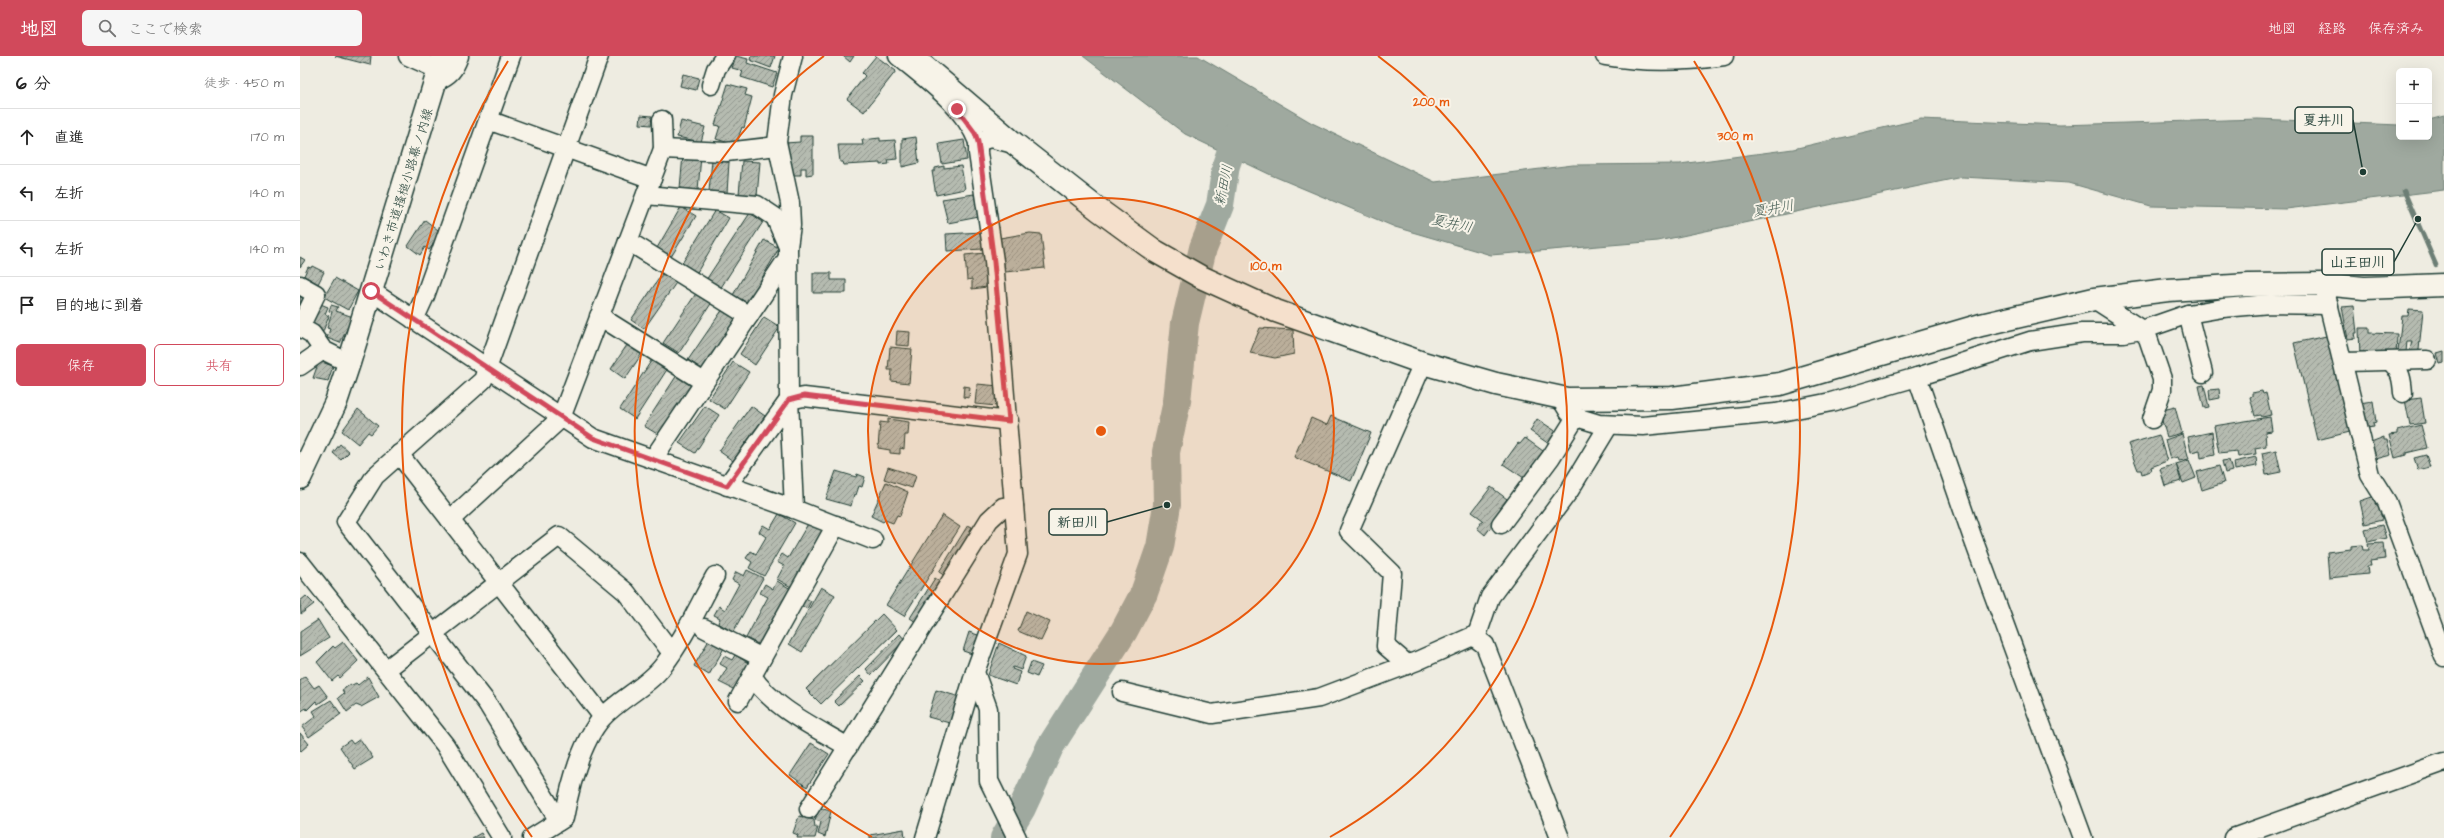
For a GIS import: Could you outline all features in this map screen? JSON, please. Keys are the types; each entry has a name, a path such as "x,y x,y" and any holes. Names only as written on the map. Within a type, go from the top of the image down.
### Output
{"street":[{"path":"429,64 449,76 455,68 459,56"},
{"path":"414,320 425,296 511,56"},
{"path":"559,821 487,703 346,522 375,476 483,380 599,56"},
{"path":"711,85 716,69 725,56"},
{"path":"793,56 783,95 777,146 790,203 791,225 788,253 789,400 794,509"},
{"path":"898,56 957,109 975,133 978,142 994,262 1009,421 1018,554 975,672 925,838"},
{"path":"912,56 1015,144 1099,210 1155,251 1201,277 1276,311 1423,363 1496,384 1560,397 1672,398 1780,384 1981,325 2094,299 2168,290 2323,284 2364,288 2444,285"},
{"path":"1605,56 1651,62 1693,61 1724,56"},
{"name":"いわき市道搔槌小路幕ノ内線","path":"300,478 336,402 349,363 371,291 429,64"},
{"path":"488,120 566,148 649,187 758,205 775,217 788,253"},
{"path":"450,520 561,418 663,149 662,120"},
{"path":"978,142 990,138 1015,144"},
{"path":"663,149 726,152 777,146"},
{"path":"628,241 749,316"},
{"path":"653,459 749,316 788,253"},
{"path":"2323,284 2344,362 2370,475 2387,502 2444,657"},
{"path":"300,285 316,294 300,328 312,334 323,350 349,363"},
{"path":"371,291 593,438 794,509 873,540"},
{"path":"2094,299 2142,330 2148,338 2162,379 2162,390 2152,419"},
{"path":"1560,397 1569,412 1576,417 1609,425 1643,426 1776,413 1832,402 1918,377 2030,341 2082,333 2123,333 2142,330 2188,314 2223,308 2270,304 2329,305"},
{"path":"2188,314 2203,373"},
{"path":"599,316 704,382"},
{"path":"300,366 323,350"},
{"path":"2344,362 2428,360"},
{"path":"2391,362 2397,368 2402,378 2403,393"},
{"path":"1408,665 1386,646 1392,573 1349,531 1423,363"},
{"path":"1918,377 1972,536 2083,838"},
{"path":"727,486 789,400 804,396 1009,421"},
{"path":"1501,524 1551,457 1576,417"},
{"path":"1476,638 1490,597 1569,490 1609,425"},
{"path":"399,454 603,717"},
{"path":"809,809 989,520 1003,507 1014,506"},
{"path":"738,701 836,525"},
{"path":"387,669 559,536 626,592 672,653"},
{"path":"300,562 387,669 445,745 502,838"},
{"path":"532,838 564,818 569,790 586,746 603,717 663,667 715,576"},
{"path":"704,628 762,658"},
{"path":"1122,692 1212,714 1319,698 1408,665 1473,636 1485,644 1560,838"},
{"path":"975,672 988,709 989,781 1017,838"},
{"path":"752,676 762,690 785,708 848,747"},
{"path":"2233,838 2444,762"}],"water":[{"path":"1083,56 1198,56 1312,123 1435,182 1573,165 1680,164 1793,149 1921,119 2060,125 2258,119 2396,125 2396,140 2432,140 2432,118 2444,115 2444,190 2286,209 2151,206 2069,183 1962,177 1658,241 1491,255 1395,227 1271,175 1185,134"}],"building":[{"path":"335,56 371,56 370,65"},
{"path":"736,56 748,59 747,63 777,73 772,87 741,77 743,71 732,68"},
{"path":"751,56 775,56 771,68 750,60"},
{"path":"843,56 854,56 850,62"},
{"path":"876,56 896,71 864,112 847,99 865,76 862,73"},
{"path":"683,74 699,78 696,90 680,86"},
{"path":"728,84 747,89 745,95 752,97 744,128 742,127 736,145 716,139 720,126 715,125"},
{"path":"641,115 652,116 651,125 640,124"},
{"path":"681,121 705,127 701,142 677,137"},
{"path":"800,136 813,136 813,174 806,175 806,168 801,168 801,175 790,175 785,143 800,142"},
{"path":"916,137 919,163 902,167 902,139"},
{"path":"880,138 880,141 895,140 897,159 888,160 889,164 880,165 880,163 844,165 843,162 840,162 838,145 863,145 862,140"},
{"path":"964,140 967,160 942,164 939,144"},
{"path":"683,155 701,156 698,190 680,188"},
{"path":"712,160 729,162 727,193 709,191"},
{"path":"742,161 760,162 757,196 739,194"},
{"path":"944,166 944,168 961,166 965,189 936,195 932,171 935,171 935,168"},
{"path":"974,194 979,217 948,223 942,199"},
{"path":"681,207 696,216 671,257 657,248"},
{"path":"715,210 729,218 696,274 681,265"},
{"path":"750,213 763,222 720,289 706,280"},
{"path":"425,220 442,233 429,250 425,247 420,255 408,246"},
{"path":"982,232 983,249 947,251 946,234"},
{"path":"1030,233 1041,234 1045,268 1005,272 1000,238"},
{"path":"764,240 779,248 748,303 733,295"},
{"path":"985,253 987,287 972,289 972,279 967,280 965,255"},
{"path":"300,257 305,260 300,267"},
{"path":"312,266 324,272 316,288 303,278 308,267 311,268"},
{"path":"666,268 680,277 644,329 631,320"},
{"path":"813,273 831,273 831,280 846,280 846,293 813,293"},
{"path":"335,278 358,291 348,310 324,297"},
{"path":"699,289 714,299 679,353 663,343"},
{"path":"300,296 307,300 300,313"},
{"path":"318,303 328,307 325,314 329,316 322,334 307,328"},
{"path":"331,305 338,307 336,311 353,317 340,343 327,338 330,329 327,328 332,312 329,311"},
{"path":"725,306 739,316 703,370 688,360"},
{"path":"2354,306 2357,333 2355,333 2356,338 2348,339 2342,307"},
{"path":"2409,309 2423,310 2418,360 2408,359 2412,341 2407,341 2406,352 2398,351 2402,316 2408,316"},
{"path":"764,317 780,327 755,365 740,354"},
{"path":"1260,328 1293,330 1294,354 1275,358 1250,353"},
{"path":"2359,328 2369,328 2369,333 2397,334 2396,359 2360,357"},
{"path":"897,331 910,332 909,346 896,345"},
{"path":"2331,335 2354,431 2317,440 2294,343"},
{"path":"629,342 643,352 625,379 611,369"},
{"path":"890,347 912,349 909,383 891,381 892,370 888,370"},
{"path":"2444,351 2444,363 2440,364 2437,353"},
{"path":"653,358 668,368 635,419 620,409"},
{"path":"319,361 333,366 328,381 313,378"},
{"path":"733,362 749,372 725,409 709,399"},
{"path":"677,375 693,385 659,435 644,426"},
{"path":"977,384 999,386 997,406 975,404"},
{"path":"2204,385 2209,407 2204,408 2199,386"},
{"path":"964,386 970,387 969,398 963,397"},
{"path":"2219,389 2220,398 2210,400 2209,390"},
{"path":"2262,391 2263,394 2266,393 2271,415 2262,417 2261,415 2255,416 2250,397 2252,396 2252,393"},
{"path":"2421,398 2425,423 2410,425 2405,400"},
{"path":"2373,401 2376,422 2373,423 2374,427 2367,428 2359,403"},
{"path":"705,406 719,415 695,453 679,443"},
{"path":"751,406 765,416 733,461 719,451"},
{"path":"2175,407 2182,433 2167,437 2159,411"},
{"path":"358,409 378,426 371,434 368,432 358,444 342,431"},
{"path":"1331,416 1371,433 1351,481 1294,457 1311,418 1327,425"},
{"path":"2270,417 2272,431 2265,432 2266,446 2255,448 2256,454 2238,457 2237,451 2219,453 2214,426"},
{"path":"888,419 909,422 908,435 905,435 904,449 900,448 900,454 890,453 890,450 878,448 880,422 888,423"},
{"path":"1537,419 1557,432 1549,444 1530,431"},
{"path":"2421,425 2427,448 2406,453 2406,455 2395,458 2389,435 2397,434 2397,431"},
{"path":"2212,432 2215,455 2201,458 2200,450 2191,452 2188,437"},
{"path":"2182,434 2189,459 2179,461 2178,457 2170,459 2165,440"},
{"path":"2159,435 2167,461 2151,467 2152,470 2142,474 2141,470 2138,470 2128,444"},
{"path":"2384,437 2384,440 2387,440 2391,455 2372,460 2371,442"},
{"path":"1525,438 1543,451 1524,478 1503,464 1518,443 1520,444"},
{"path":"340,444 349,452 341,460 333,453"},
{"path":"2276,450 2281,472 2266,475 2262,453"},
{"path":"2426,455 2430,467 2418,470 2414,458"},
{"path":"2256,457 2257,466 2235,470 2234,462"},
{"path":"2189,460 2196,478 2183,483 2176,464"},
{"path":"2229,460 2232,471 2225,473 2222,461"},
{"path":"2176,464 2181,481 2165,486 2160,469"},
{"path":"2219,466 2224,483 2202,490 2197,472"},
{"path":"888,467 916,476 912,488 884,479"},
{"path":"836,471 856,477 857,474 865,477 862,487 859,486 856,495 854,494 851,506 826,499"},
{"path":"886,482 908,492 900,516 897,515 893,523 885,520 883,522 871,516"},
{"path":"1491,487 1507,499 1503,505 1506,507 1485,535 1477,528 1483,520 1472,512"},
{"path":"2378,495 2382,520 2365,524 2360,501"},
{"path":"779,514 795,523 764,576 749,568 752,562 746,558 751,551 756,554 766,537 759,532 763,525 770,529"},
{"path":"942,515 960,527 904,616 886,605"},
{"path":"809,522 824,531 791,587 777,579 784,566 777,562 782,554 788,558"},
{"path":"968,525 972,527 969,532 971,534 945,576 939,572"},
{"path":"2382,525 2386,538 2368,542 2365,529"},
{"path":"2383,543 2385,559 2370,561 2371,566 2367,566 2368,574 2329,578 2327,552 2351,549 2351,546 2362,545 2363,550 2369,550 2368,544"},
{"path":"747,570 763,578 733,632 718,623 720,618 714,615 719,606 725,610 739,584 732,580 736,572 744,576"},
{"path":"935,578 941,582 916,622 910,618"},
{"path":"777,581 791,589 760,645 746,638 768,597 760,593 765,584 773,589"},
{"path":"821,587 835,595 802,652 789,644"},
{"path":"306,596 314,604 301,614 300,601"},
{"path":"805,598 811,601 807,609 801,605"},
{"path":"1026,611 1050,622 1041,641 1018,631"},
{"path":"882,614 897,630 821,704 806,689"},
{"path":"318,620 329,638 300,656 300,632"},
{"path":"969,632 981,636 975,655 963,651"},
{"path":"900,634 905,640 871,675 866,669"},
{"path":"709,640 724,648 709,675 694,666"},
{"path":"343,642 358,661 340,678 338,676 332,681 317,662 333,646 335,648"},
{"path":"999,643 1026,656 1021,670 1013,667 1012,669 1020,672 1016,685 988,675"},
{"path":"735,655 750,664 735,690 719,682 727,668 720,664 724,656 732,660"},
{"path":"1031,662 1042,666 1037,677 1027,673"},
{"path":"305,676 314,688 319,685 328,697 318,704 316,701 307,710 306,708 300,712 300,680"},
{"path":"860,676 865,681 839,706 834,701"},
{"path":"368,677 379,697 361,707 356,705 347,712 338,698 344,693 342,690 351,684 356,683 358,685"},
{"path":"936,690 960,697 953,724 928,717"},
{"path":"331,700 341,714 309,737 302,727 316,716 313,711"},
{"path":"300,733 309,744 301,751 300,750"},
{"path":"360,739 373,758 355,769 340,747 350,740 353,744"},
{"path":"811,743 829,754 807,787 790,775"},
{"path":"819,808 831,811 825,837 818,834 821,822 815,820"},
{"path":"799,816 814,820 815,827 818,827 815,838 797,838 798,835 793,833"},
{"path":"904,829 905,838 870,838 870,835"},
{"path":"481,833 484,838 472,838"}],"waterway":[{"name":"新田川","path":"1004,838 1022,808 1050,747 1124,631 1144,593 1160,547 1167,505 1166,452 1177,401 1185,323 1203,248 1220,205 1226,165 1237,134"},
{"path":"2404,191 2436,265"}],"place":[{"name":"夏井川","path":"2363,172"},
{"name":"山王田川","path":"2418,219"},
{"name":"新田川","path":"1167,505"}],"route":[{"path":"371,291 593,438 727,486 789,400 804,396 1009,421 994,262 978,153 978,142 975,133 957,109"}]}
